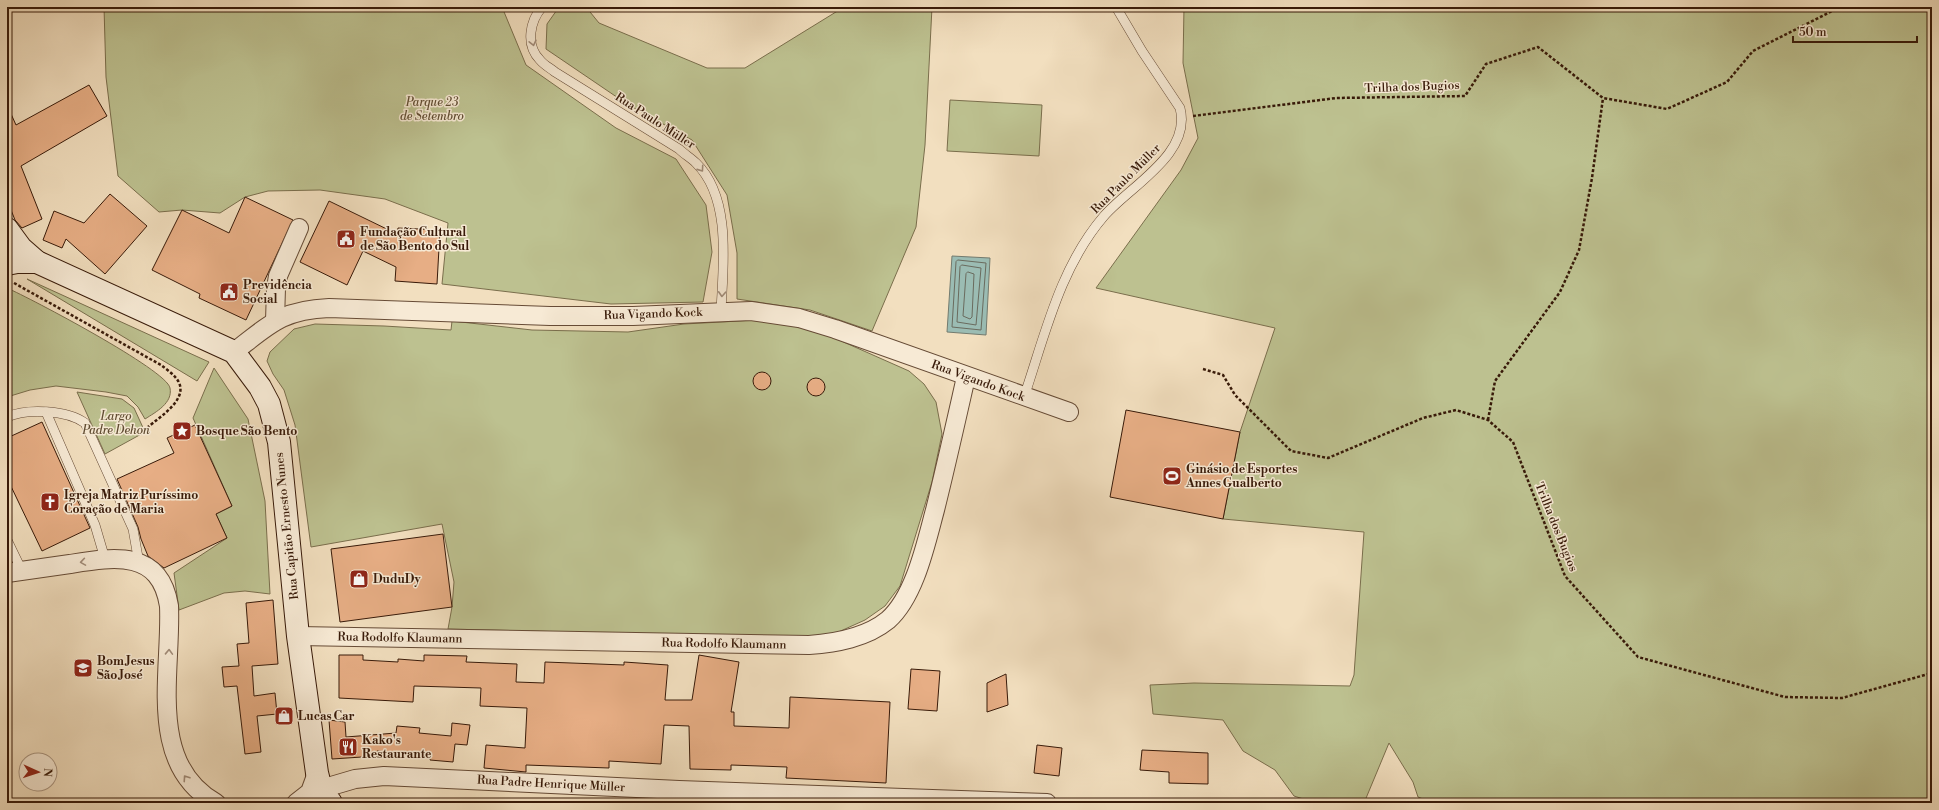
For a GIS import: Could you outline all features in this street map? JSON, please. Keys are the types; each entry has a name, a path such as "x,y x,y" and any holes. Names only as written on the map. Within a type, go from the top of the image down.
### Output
{"main road":[{"path":"7,229 21,248 38,262"},
{"path":"10,273 17,262 38,262"},
{"name":"Rua Capitão Ernesto Nunes","path":"38,262 234,352 260,386 269,404 275,422 281,462 298,636 323,792"}],"street":[{"path":"275,320 278,276 299,228"},
{"name":"Rua Vigando Kock","path":"234,352 275,320 293,313 310,309 329,308 558,316 633,316 721,311 751,311 799,318 835,329 966,377 1069,412"},
{"name":"Rua Rodolfo Klaumann","path":"298,636 809,645 830,644 854,638 872,630 888,619 902,603 914,578 942,482 966,377"},
{"path":"15,572 105,559 122,559 139,563 150,569 161,580 166,591 170,628 167,707 172,747 180,768 190,784 202,796 216,803"},
{"name":"Rua Padre Henrique Müller","path":"323,792 355,779 384,776 679,796 1047,803"},
{"path":"296,803 310,792 323,792"}],"lane":[{"name":"Rua Paulo Müller","path":"542,7 534,19 530,30 533,47 539,60 555,72 679,149 696,163 707,178 714,193 723,234 721,311"},
{"path":"1116,7 1142,51 1174,98 1180,108 1183,118"},
{"name":"Rua Paulo Müller","path":"1024,397 1057,299 1074,259 1084,242 1104,216 1147,176 1172,150 1182,129 1183,118"},
{"path":"7,417 27,411 46,412 75,417 85,423 133,529 139,563"},
{"path":"46,412 95,525 105,559"},
{"path":"7,540 15,572"}],"path":[{"name":"Trilha dos Bugios","path":"1183,118 1336,98 1465,96 1486,64 1538,47 1603,98 1667,109 1727,82 1753,52 1840,7"},
{"path":"1488,420 1495,381 1560,292 1579,250 1592,178 1603,98"},
{"path":"10,273 161,365 177,379 180,389 178,399 170,409 148,427"},
{"name":"Trilha dos Bugios","path":"1203,369 1222,375 1235,395 1291,451 1328,458 1423,418 1456,410 1488,420 1513,442 1565,576 1638,657 1785,696 1842,698 1932,673"}],"green space":[{"name":"Parque 23 de Setembro","path":"104,7 502,7 526,65 616,128 676,159 706,205 712,252 703,302 611,304 442,284 448,223 385,199 320,190 268,191 245,197 220,213 182,210 159,212 118,176 106,77"},
{"path":"559,7 586,7 599,23 707,68 745,68 844,7 932,7 925,145 916,227 872,331 810,310 737,299 737,253 727,195 692,140 627,104 546,49 547,24"},
{"path":"1184,7 1932,7 1932,803 1433,803 1418,797 1413,782 1389,743 1364,803 1316,803 1294,796 1275,770 1243,751 1223,720 1153,714 1150,685 1194,683 1350,686 1354,675 1364,532 1223,519 1240,432 1275,328 1096,288 1181,170 1198,138 1183,63"},
{"path":"950,100 1042,105 1039,156 947,151"},
{"path":"27,279 209,362 197,381"},
{"path":"7,288 42,305 96,335 146,366 163,379 170,388 169,398 166,403 159,410 145,419 138,407 127,396 106,392 56,386 30,390 7,397"},
{"path":"777,319 812,328 909,371 924,384 936,402 942,434 932,482 900,586 885,606 865,620 834,634 809,638 448,629 454,582 442,524 311,547 295,425 284,390 273,374 267,361 270,352 294,329 315,324 451,330 452,321 532,330 628,332 684,324"},
{"path":"214,368 248,419 265,501 270,594 245,591 224,593 179,610 174,573 227,538 216,514 232,506 193,418"},
{"name":"Largo Padre Dehon","path":"77,392 122,399 134,408 145,432 105,454"}],"water":[{"path":"952,256 990,258 986,335 947,332"}],"building":[{"path":"89,85 107,116 21,166 42,219 22,228 15,220 7,200 7,105 16,125"},
{"path":"110,194 147,226 105,274 66,239 62,248 43,240 54,211 84,223"},
{"path":"245,197 293,220 246,320 199,298 200,294 152,270 182,210 229,233"},
{"path":"329,201 397,234 398,228 440,230 437,284 395,281 396,267 363,251 347,285 300,262"},
{"path":"758,372 766,372 771,377 769,388 766,390 758,390 753,385 753,377"},
{"path":"816,378 822,381 825,387 822,393 816,396 810,393 807,387 810,381"},
{"name":"Ginásio de Esportes Annes Gualberto","path":"1126,410 1240,432 1223,519 1110,497"},
{"name":"Igreja Matriz Puríssimo Coração de Maria","path":"42,422 90,528 42,551 7,478 7,438"},
{"path":"195,425 232,506 216,514 227,538 164,568 148,556 138,527 117,479 174,453 167,438"},
{"path":"443,534 452,607 340,622 331,549"},
{"path":"273,600 278,664 252,666 254,696 275,693 277,714 257,716 261,752 245,754 237,686 224,687 222,667 239,666 237,644 249,643 246,603"},
{"path":"339,655 363,655 363,660 398,662 398,659 424,661 424,655 467,656 466,662 517,664 516,682 544,683 545,662 624,665 624,662 668,665 665,700 692,700 699,655 739,662 731,712 734,712 734,726 789,728 790,697 890,702 886,783 786,778 787,767 731,765 731,770 690,769 689,726 664,725 661,764 609,761 609,768 526,765 526,772 484,768 486,745 525,748 527,708 480,706 481,688 414,686 413,702 339,698"},
{"path":"911,669 940,671 937,711 908,709"},
{"path":"1006,674 1008,705 987,712 987,683"},
{"path":"329,720 345,722 346,737 396,733 397,726 420,728 419,733 451,736 452,723 470,725 467,745 455,744 453,762 430,760 430,755 377,751 377,756 332,759"},
{"path":"1037,745 1062,748 1059,776 1034,773"},
{"path":"1142,750 1208,753 1208,784 1169,783 1169,772 1140,770"}],"place":[{"name":"Fundação Cultural de São Bento do Sul","path":"346,239"},
{"name":"Previdência Social","path":"229,292"},
{"name":"Bosque São Bento","path":"182,431"},
{"name":"Ginásio de Esportes Annes Gualberto","path":"1172,476"},
{"name":"Igreja Matriz Puríssimo Coração de Maria","path":"50,502"},
{"name":"DuduDy","path":"359,579"},
{"name":"Bom Jesus São José","path":"83,668"},
{"name":"Lucas Car","path":"284,716"},
{"name":"Kako's Restaurante","path":"348,747"}]}
